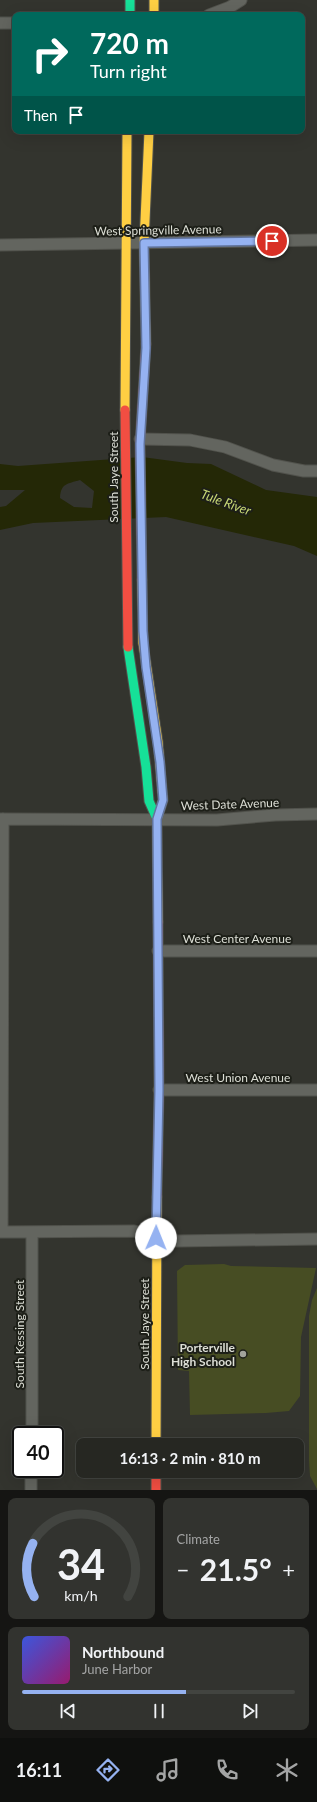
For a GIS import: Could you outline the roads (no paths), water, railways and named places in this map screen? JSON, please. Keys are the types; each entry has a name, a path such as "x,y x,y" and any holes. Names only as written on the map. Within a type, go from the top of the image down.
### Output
{"street":[{"path":"130,0 130,12"},
{"path":"154,0 154,12"},
{"path":"217,12 230,7 241,0"},
{"path":"0,23 12,23"},
{"name":"South Jaye Street","path":"127,134 128,243 125,439 127,641 146,767 149,801 157,819"},
{"name":"South Jaye Street","path":"149,134 144,243 146,348 140,441 143,643 158,742 163,800 157,819 159,1090 156,1238 156,1438"},
{"name":"West Springville Avenue","path":"0,245 317,240"},
{"path":"140,441 190,440 225,447 273,465 304,471 317,471"},
{"name":"West Date Avenue","path":"2,819 217,820 275,815 317,814"},
{"path":"2,819 1,1232 32,1233 134,1231 156,1238 177,1241 317,1240"},
{"name":"West Center Avenue","path":"158,951 317,951"},
{"name":"West Union Avenue","path":"159,1090 317,1090"},
{"name":"South Kessing Street","path":"32,1233 32,1426"},
{"path":"31,1478 31,1490"},
{"path":"156,1478 156,1490"}],"water":[{"name":"Tule River","path":"142,457 187,463 211,464 266,490 317,497 317,556 294,546 166,517 33,523 0,530 0,507 6,506 25,490 0,490 0,464 18,466","holes":["80,480 94,491 92,508 74,507 60,498 63,487 68,483"]}],"place":[{"name":"Porterville High School","path":"243,1354"}]}
